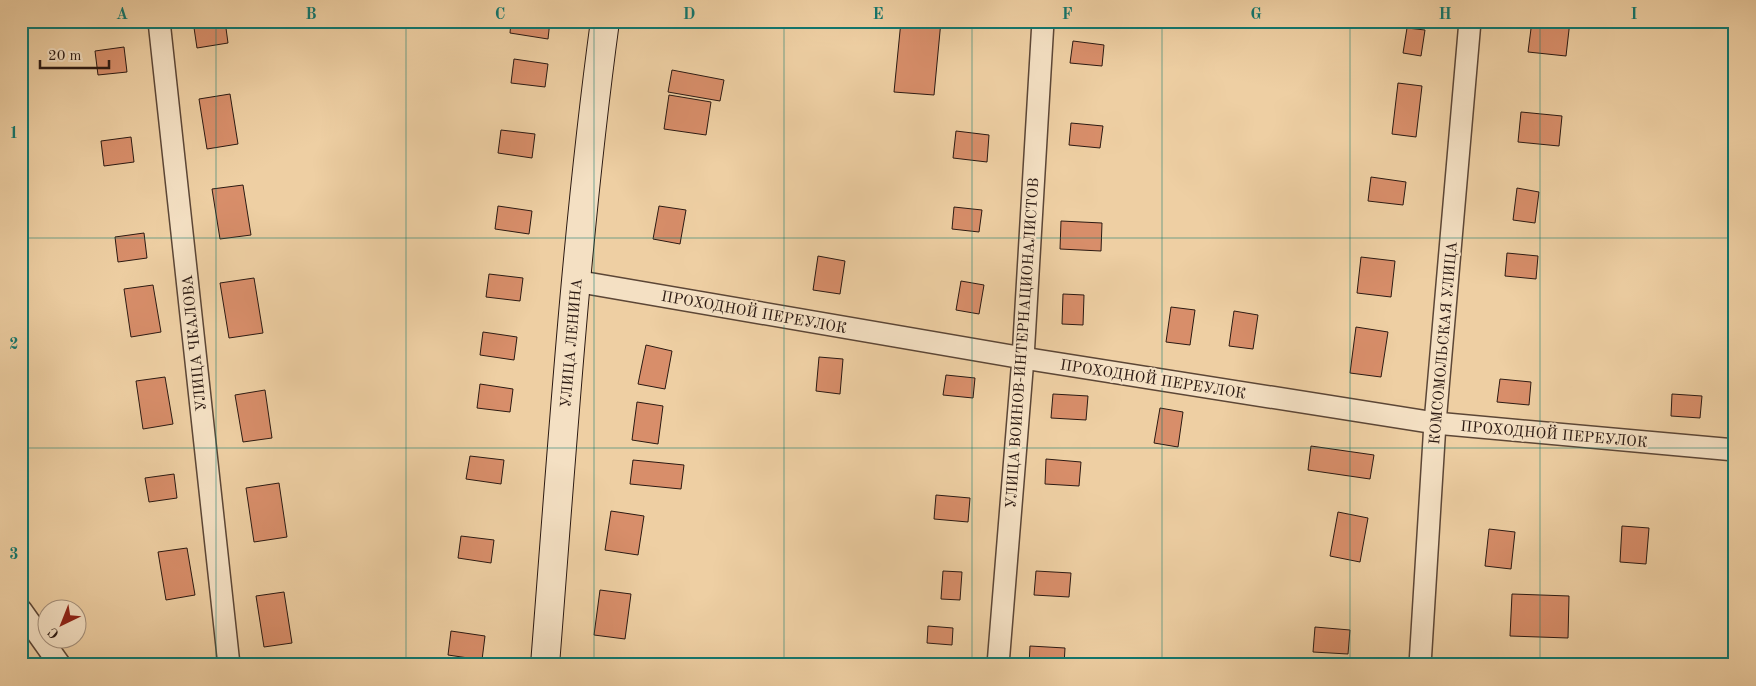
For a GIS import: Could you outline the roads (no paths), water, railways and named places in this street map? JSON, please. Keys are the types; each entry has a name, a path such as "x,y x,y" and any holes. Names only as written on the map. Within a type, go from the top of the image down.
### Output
{"main road":[{"name":"УЛИЦА ЛЕНИНА","path":"545,665 575,280 590,128 605,21"}],"street":[{"name":"УЛИЦА ЧКАЛОВА","path":"159,21 229,665"},
{"name":"УЛИЦА ВОИНОВ-ИНТЕРНАЦИОНАЛИСТОВ","path":"998,665 1023,358 1043,21"},
{"name":"КОМСОМОЛЬСКАЯ УЛИЦА","path":"1420,665 1436,423 1470,21"},
{"name":"ПРОХОДНОЙ ПЕРЕУЛОК","path":"575,280 1023,358 1436,423 1735,450"},
{"path":"21,610 60,665"}]}
